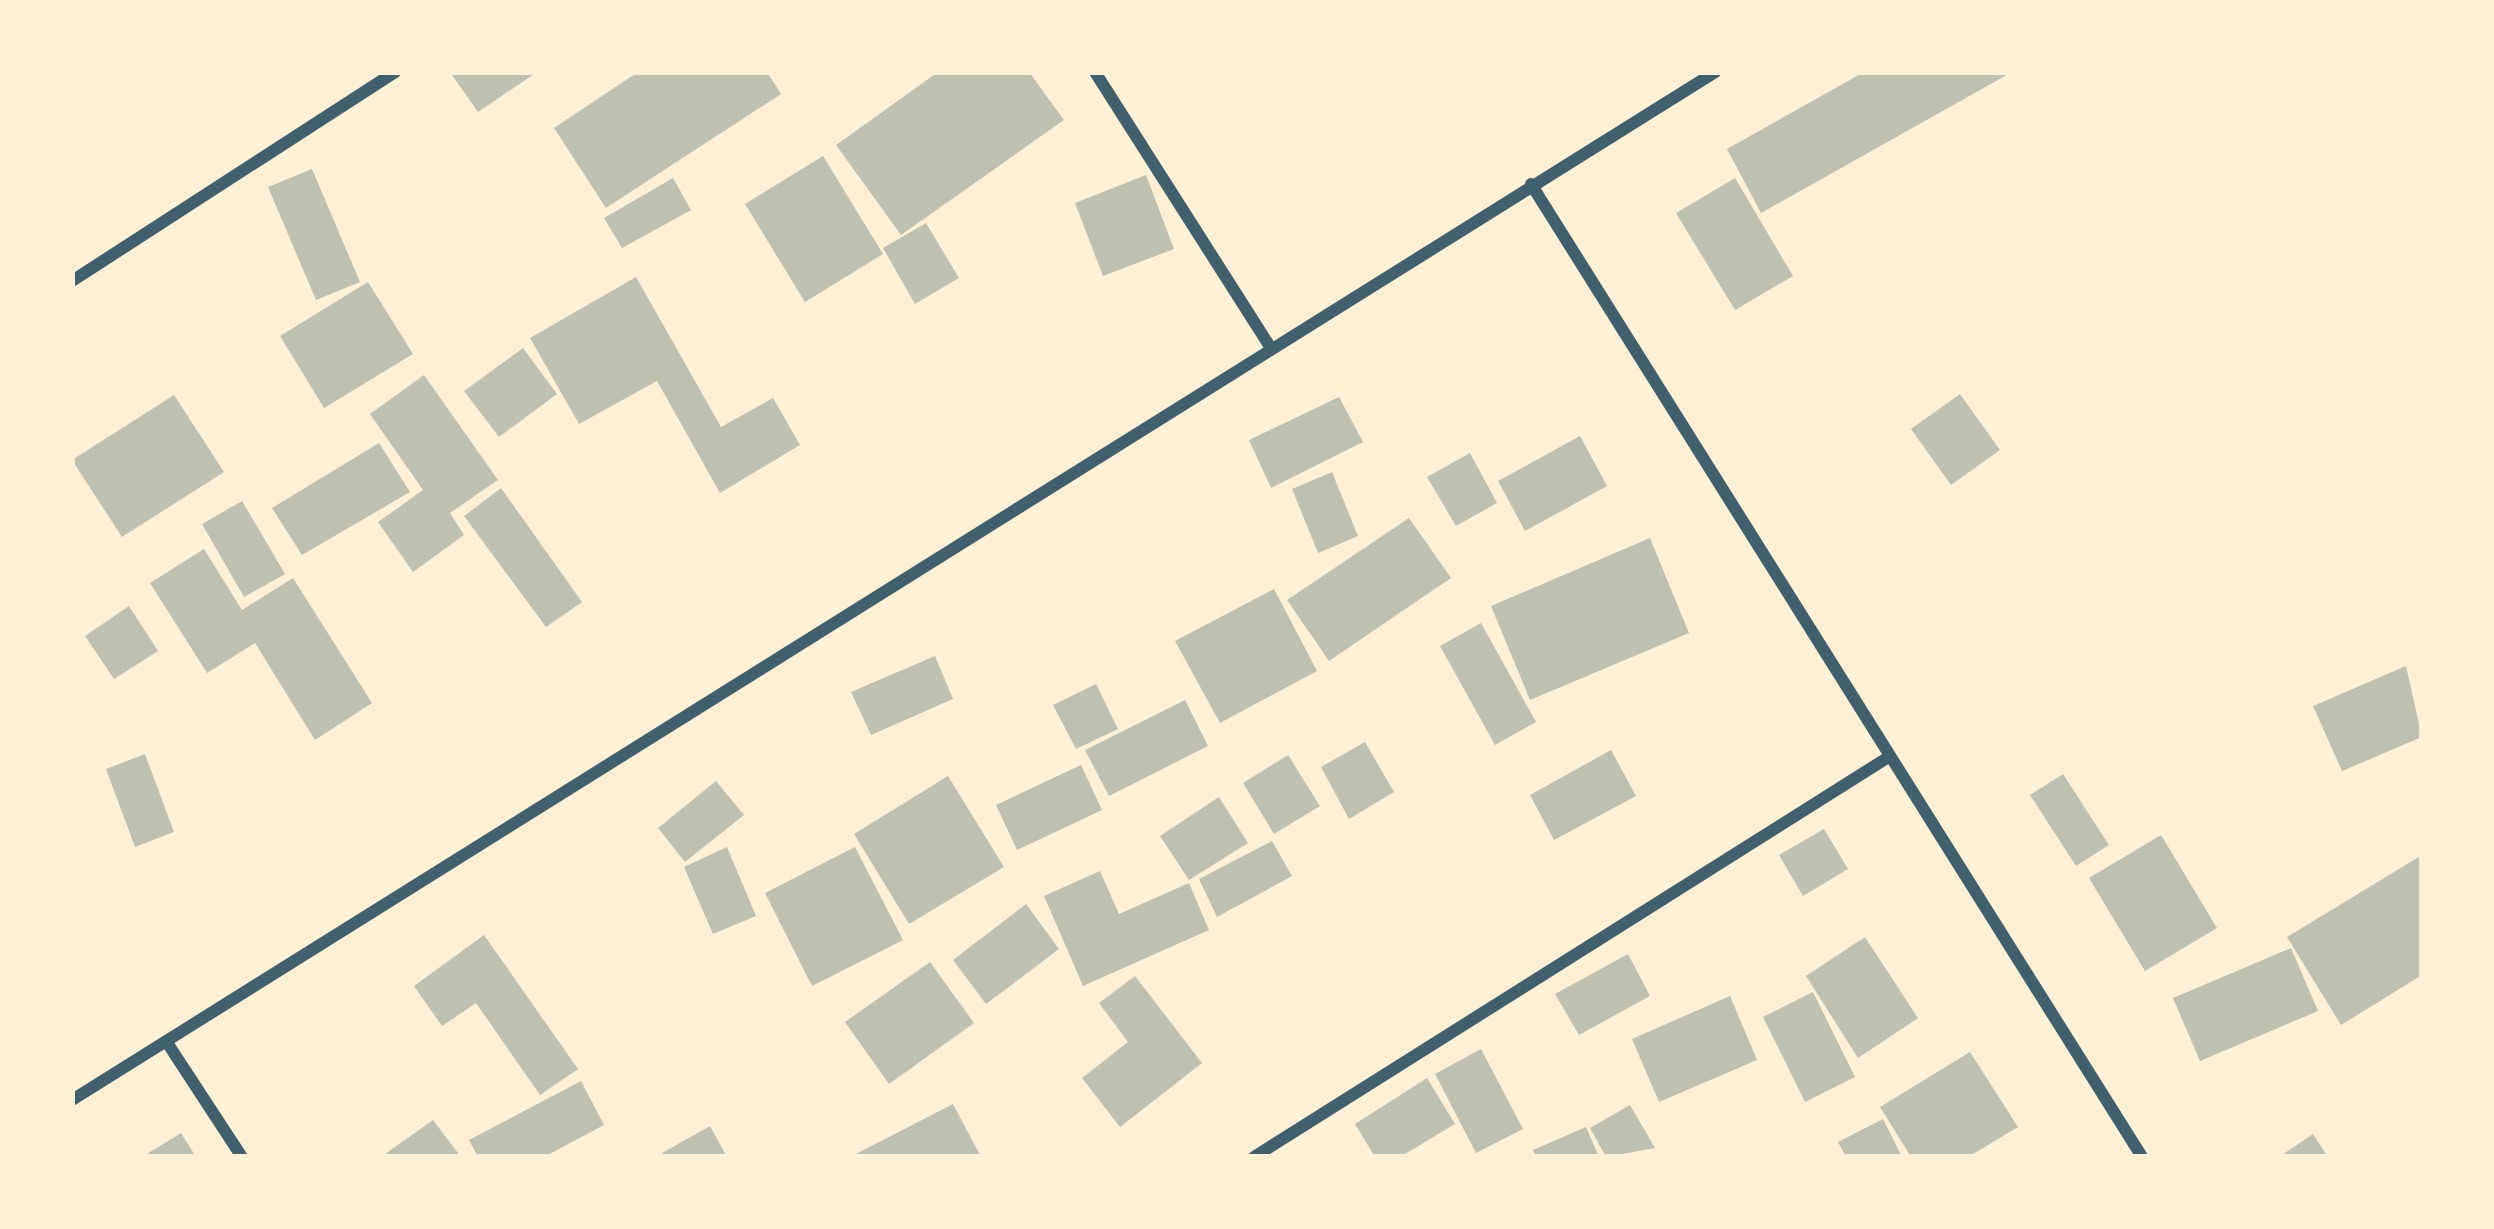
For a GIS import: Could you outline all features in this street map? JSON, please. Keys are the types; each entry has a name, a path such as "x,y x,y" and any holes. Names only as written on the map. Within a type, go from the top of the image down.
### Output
{"street":[{"path":"72,281 395,72"},
{"path":"1095,72 1268,344"},
{"path":"72,1100 168,1044 1268,344 1714,72"},
{"path":"1532,184 1884,760 2142,1157"},
{"path":"1254,1157 1884,760"},
{"path":"168,1044 242,1157"}],"building":[{"path":"457,72 537,72 478,112 452,75"},
{"path":"638,72 767,72 781,94 606,208 554,128"},
{"path":"938,72 1029,72 1064,120 901,235 836,145"},
{"path":"1864,72 2012,72 1761,213 1727,149"},
{"path":"823,156 883,254 805,302 745,204"},
{"path":"312,169 360,282 316,300 268,187"},
{"path":"1146,175 1174,249 1103,276 1075,203"},
{"path":"673,178 691,210 622,248 604,218"},
{"path":"1735,178 1793,276 1735,310 1676,213"},
{"path":"926,223 959,278 915,304 883,248"},
{"path":"636,277 721,427 773,398 800,445 720,493 657,381 579,424 530,338"},
{"path":"368,282 413,354 324,408 280,336"},
{"path":"523,348 557,394 499,437 464,391"},
{"path":"424,375 498,480 450,513 464,535 413,572 378,522 423,490 370,414"},
{"path":"1960,394 2000,450 1951,485 1911,429"},
{"path":"174,395 224,472 122,537 72,460"},
{"path":"1339,397 1363,442 1271,488 1249,440"},
{"path":"1580,436 1607,486 1525,531 1498,481"},
{"path":"379,443 410,492 302,555 272,508"},
{"path":"1470,453 1497,503 1456,526 1427,477"},
{"path":"1332,472 1358,536 1318,553 1292,489"},
{"path":"501,488 582,602 546,627 464,516"},
{"path":"242,501 285,574 244,597 202,524"},
{"path":"1409,518 1451,578 1329,661 1287,600"},
{"path":"1650,538 1689,633 1530,700 1491,606"},
{"path":"204,549 242,610 293,578 372,703 315,740 255,643 207,673 150,583"},
{"path":"1274,589 1317,671 1220,723 1175,641"},
{"path":"129,606 158,651 114,679 85,636"},
{"path":"1481,623 1536,722 1495,745 1440,646"},
{"path":"935,656 953,699 871,735 851,692"},
{"path":"2406,666 2422,737 2342,771 2313,706"},
{"path":"1096,684 1118,729 1076,749 1053,705"},
{"path":"1185,700 1208,746 1109,796 1085,750"},
{"path":"1365,742 1394,792 1349,819 1321,767"},
{"path":"1611,750 1636,796 1554,840 1530,795"},
{"path":"145,754 174,832 135,847 106,769"},
{"path":"1288,755 1320,806 1274,834 1243,783"},
{"path":"1081,765 1102,810 1017,850 996,805"},
{"path":"2063,774 2109,845 2076,866 2030,795"},
{"path":"948,776 1004,867 909,924 854,834"},
{"path":"716,781 744,815 685,862 658,828"},
{"path":"1219,797 1248,843 1189,880 1160,836"},
{"path":"1824,829 1848,869 1803,896 1779,855"},
{"path":"2161,835 2217,928 2145,971 2089,878"},
{"path":"1272,841 1292,876 1217,917 1199,879"},
{"path":"727,847 756,916 713,934 684,867"},
{"path":"855,847 903,940 812,986 765,893"},
{"path":"2422,855 2422,975 2341,1025 2287,937"},
{"path":"1100,871 1119,914 1189,883 1209,930 1083,986 1044,896"},
{"path":"1026,904 1059,949 986,1004 953,960"},
{"path":"484,935 578,1069 540,1095 476,1003 442,1026 414,986"},
{"path":"1865,937 1918,1018 1858,1058 1806,976"},
{"path":"2291,948 2318,1011 2200,1061 2173,998"},
{"path":"1628,954 1650,996 1579,1035 1555,994"},
{"path":"930,962 974,1023 889,1084 845,1022"},
{"path":"1135,976 1202,1063 1120,1127 1082,1078 1128,1042 1099,1003"},
{"path":"1813,992 1855,1077 1805,1102 1763,1017"},
{"path":"1730,996 1757,1060 1659,1102 1632,1039"},
{"path":"1481,1049 1523,1129 1476,1153 1435,1074"},
{"path":"1970,1052 2018,1127 1968,1157 1911,1157 1880,1107"},
{"path":"1427,1078 1455,1124 1400,1157 1375,1157 1355,1124"},
{"path":"581,1081 604,1125 544,1157 478,1157 469,1140"},
{"path":"953,1104 981,1157 850,1157"},
{"path":"1630,1105 1655,1148 1606,1157 1590,1128"},
{"path":"1883,1119 1902,1157 1846,1157 1838,1142"},
{"path":"433,1120 461,1157 381,1157"},
{"path":"710,1126 727,1157 664,1157 662,1153"},
{"path":"1586,1127 1599,1157 1536,1157 1533,1150"},
{"path":"181,1133 196,1157 142,1157"},
{"path":"2313,1134 2328,1157 2279,1157"}]}
